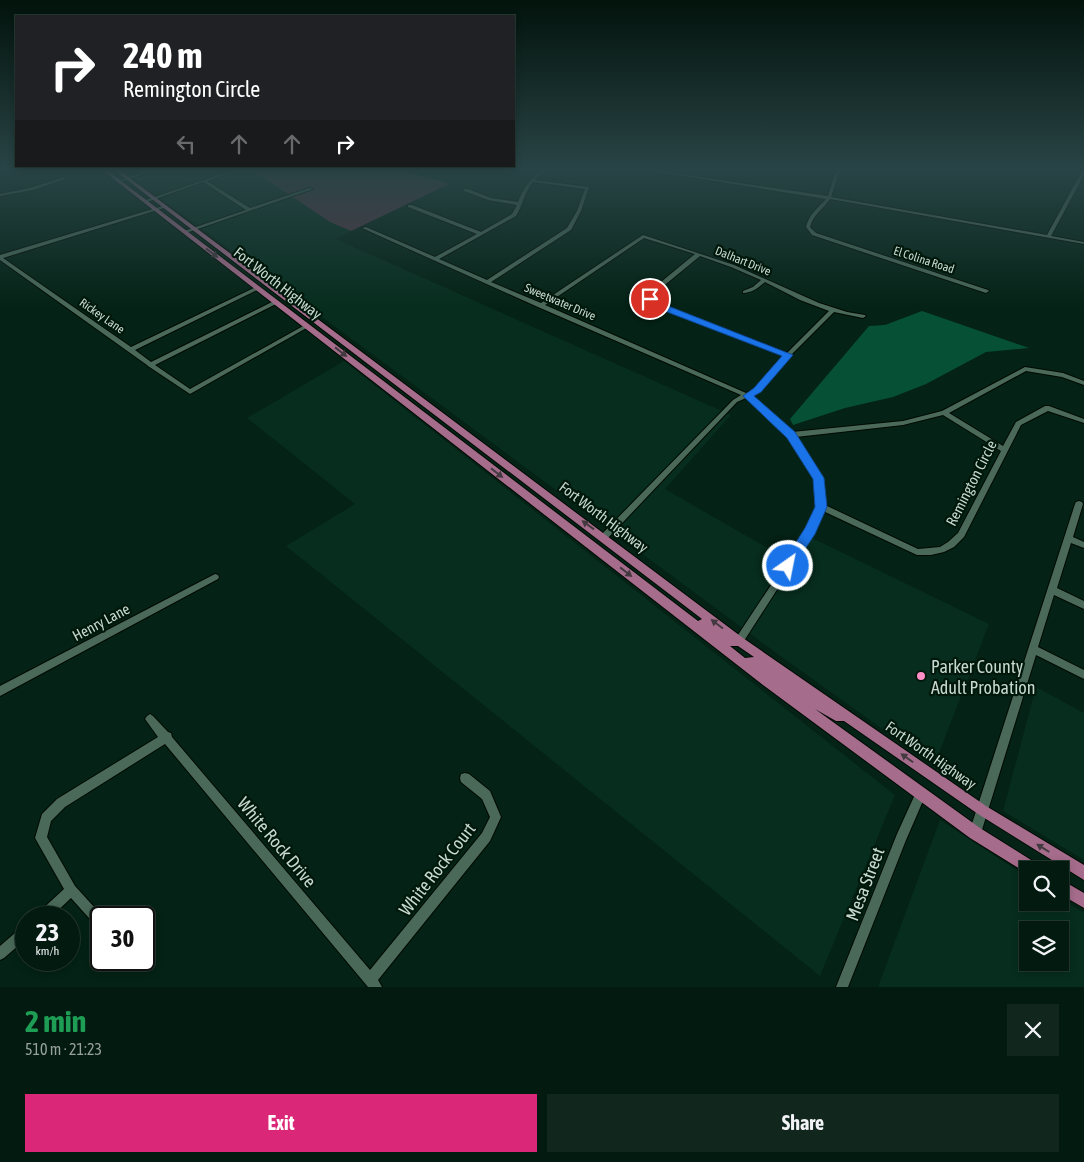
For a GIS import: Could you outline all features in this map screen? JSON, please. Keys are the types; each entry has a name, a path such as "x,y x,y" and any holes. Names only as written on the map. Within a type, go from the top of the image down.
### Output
{"main road":[{"name":"Fort Worth Highway","path":"171,216 241,275 744,663 975,833 1020,861"},
{"name":"Fort Worth Highway","path":"190,231 250,271 301,309 740,641 982,810 1084,873"},
{"path":"241,275 250,271"},
{"path":"291,313 301,309"},
{"path":"397,395 407,389"},
{"path":"483,462 494,454"},
{"path":"545,510 555,501"},
{"path":"658,597 668,598 725,640 740,641"},
{"path":"744,663 754,662 762,665 799,694 836,715 848,717"},
{"path":"1069,892 1084,901"}],"street":[{"path":"0,257 135,216"},
{"path":"190,231 233,216"},
{"path":"436,216 482,234"},
{"path":"436,259 512,216"},
{"path":"488,281 569,229 577,216"},
{"name":"El Colina Road","path":"811,216 808,227 814,234 986,291"},
{"path":"934,216 1084,243"},
{"path":"1049,236 1060,216"},
{"name":"Sweetwater Drive","path":"364,228 748,396 791,435 818,478 821,507 811,530 740,641"},
{"name":"Dalhart Drive","path":"540,306 643,236 699,254 833,310 863,316"},
{"path":"699,254 652,292 650,299 665,308 788,355"},
{"name":"Rickey Lane","path":"0,257 190,392 307,326"},
{"path":"745,292 755,288 764,280"},
{"path":"130,350 258,288"},
{"path":"150,365 276,302"},
{"path":"604,537 735,401 757,390 788,355 833,310"},
{"path":"791,435 903,423 944,413 1025,369 1063,375 1084,383"},
{"name":"Remington Circle","path":"821,507 917,552 935,552 950,547 961,535 1018,424 1048,408 1084,421"},
{"path":"944,413 1004,450"},
{"path":"975,833 1079,504"},
{"path":"1069,539 1084,545"},
{"name":"Henry Lane","path":"0,691 215,577"},
{"path":"1052,590 1084,605"},
{"path":"1033,649 1084,675"},
{"name":"White Rock Drive","path":"150,719 373,984"},
{"path":"90,911 71,890 41,838 46,818 61,803 167,737"},
{"name":"White Rock Court","path":"373,984 486,838 496,817 486,795 465,778"},
{"name":"Mesa Street","path":"842,987 901,838 921,794"},
{"path":"54,906 71,890"},
{"path":"0,954 15,941"}],"shaded area":[{"path":"185,216 321,216 351,231 336,239 731,415 665,489 785,558 802,533 989,624 934,766 779,655"},
{"path":"321,216 382,216 351,231"},
{"path":"922,311 1029,348 986,352 926,384 893,397 845,408 793,425 790,419 869,326 885,325"},
{"path":"344,361 895,795 820,976 286,546 355,504 247,418"},
{"path":"1036,687 1084,713 1084,860 1003,811"},
{"path":"940,820 1019,872 1019,911 1069,911 1069,904 1084,913 1084,987 878,987"}],"place":[{"name":"Parker County Adult Probation","path":"921,676"}],"route":[{"path":"650,299 665,308 788,355 757,390 748,396 791,435 818,478 821,507 811,530 788,566"}]}
